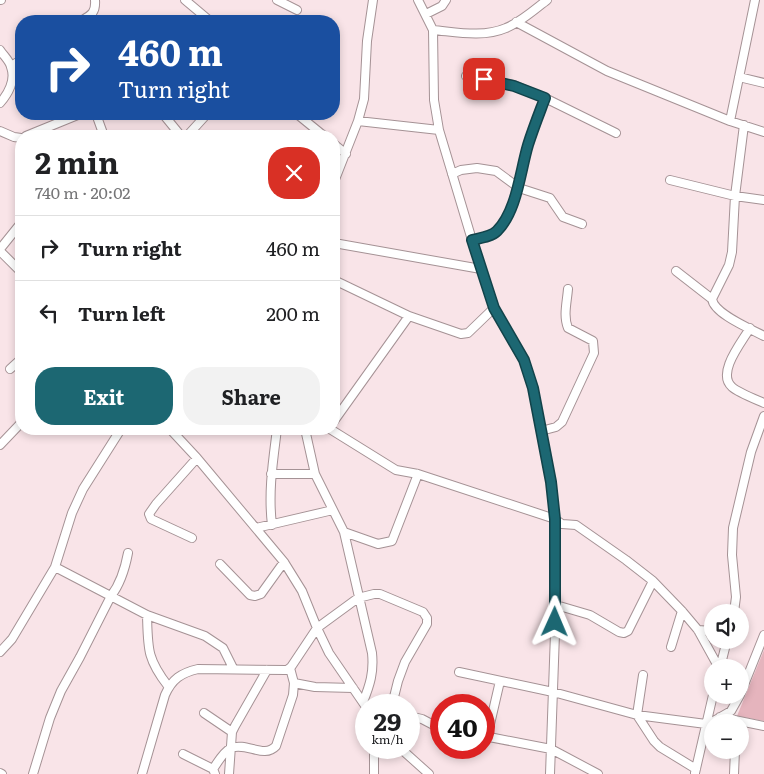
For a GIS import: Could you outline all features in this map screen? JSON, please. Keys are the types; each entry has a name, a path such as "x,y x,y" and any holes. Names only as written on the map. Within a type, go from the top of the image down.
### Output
{"street":[{"path":"91,15 94,13 96,7 95,0"},
{"path":"184,0 203,15"},
{"path":"276,0 296,10"},
{"path":"340,168 358,122 364,99 373,0"},
{"path":"418,0 433,30 434,100 439,130 452,174 494,308 524,360 545,429 555,519 556,605 550,774"},
{"path":"426,14 442,6 446,0"},
{"path":"433,30 484,34 506,28 547,0"},
{"path":"730,121 755,0"},
{"path":"516,22 607,71 730,121 764,132"},
{"path":"0,50 11,66 12,79 9,90 0,103"},
{"path":"11,66 15,64"},
{"path":"466,76 514,86 545,98 616,133"},
{"path":"739,77 764,83"},
{"path":"472,240 496,232 506,217 518,188 528,146 545,98"},
{"path":"44,130 66,120"},
{"path":"168,120 176,130"},
{"path":"192,130 201,120"},
{"path":"304,120 317,130"},
{"path":"358,122 439,130"},
{"path":"712,299 732,252 735,196 744,125"},
{"path":"0,131 15,137"},
{"path":"340,149 346,154"},
{"path":"452,174 461,170 486,168 496,171 518,188 550,198 563,217 582,224"},
{"path":"670,180 735,196 764,200"},
{"path":"15,231 0,250 15,266"},
{"path":"340,244 481,269"},
{"path":"676,271 712,299 714,306 724,314 764,336"},
{"path":"340,283 409,316 452,332 464,334 471,330 494,308"},
{"path":"545,429 562,422 595,350 593,341 568,328 565,318 568,289"},
{"path":"340,413 409,316"},
{"path":"750,328 728,363 727,376 732,387 764,403"},
{"path":"10,369 15,364"},
{"path":"735,604 732,555 733,528 751,452 764,416"},
{"path":"0,445 15,429"},
{"path":"0,652 12,639 55,567 72,512 83,490 118,435"},
{"path":"176,435 284,562 302,591 329,653 357,694"},
{"path":"272,525 270,509 271,474 276,435"},
{"path":"305,435 315,474 344,532 373,664 367,694"},
{"path":"340,435 396,470 418,474 555,519 562,524 576,525 653,581 698,630 715,659"},
{"path":"192,538 151,519 149,514 197,458"},
{"path":"271,474 315,474"},
{"path":"344,532 378,544 392,541 418,474"},
{"path":"256,528 333,510"},
{"path":"33,774 60,691 121,578 128,553"},
{"path":"220,564 250,594 255,596 261,594 284,562"},
{"path":"55,567 147,615 205,636 223,648 233,668"},
{"path":"556,605 590,615 618,632 624,633 628,631 653,581"},
{"path":"142,774 168,686 172,680 185,672 198,669 233,668 283,671 290,668 317,628 358,598 374,594 383,595 423,612 426,618 427,624 405,662 395,694"},
{"path":"671,647 682,611"},
{"path":"147,615 150,658 168,686"},
{"path":"698,630 704,630"},
{"path":"749,672 764,635"},
{"path":"183,754 214,771 222,756 231,748 242,747 265,752 272,750 276,746 293,695 294,683 290,668"},
{"path":"229,774 232,732 267,670"},
{"path":"459,672 553,692 637,715 704,725"},
{"path":"643,674 637,715 660,747 694,770"},
{"path":"495,699 500,681"},
{"path":"294,683 315,688 353,688"},
{"path":"726,714 731,711 735,704"},
{"path":"204,712 232,732"},
{"path":"749,724 764,726"},
{"path":"694,770 704,732"},
{"path":"495,738 551,749 598,774"},
{"path":"374,759 374,774"},
{"path":"412,759 429,774"},
{"path":"734,774 735,759"},
{"path":"684,774 694,770"}],"shaded area":[{"path":"764,650 764,721 749,718 749,714 738,714 742,704 749,704 749,687"}],"route":[{"path":"484,79 502,82 545,98 528,146 518,188 502,225 491,235 472,240 494,308 524,360 533,388 551,482 555,519 555,622"}]}
